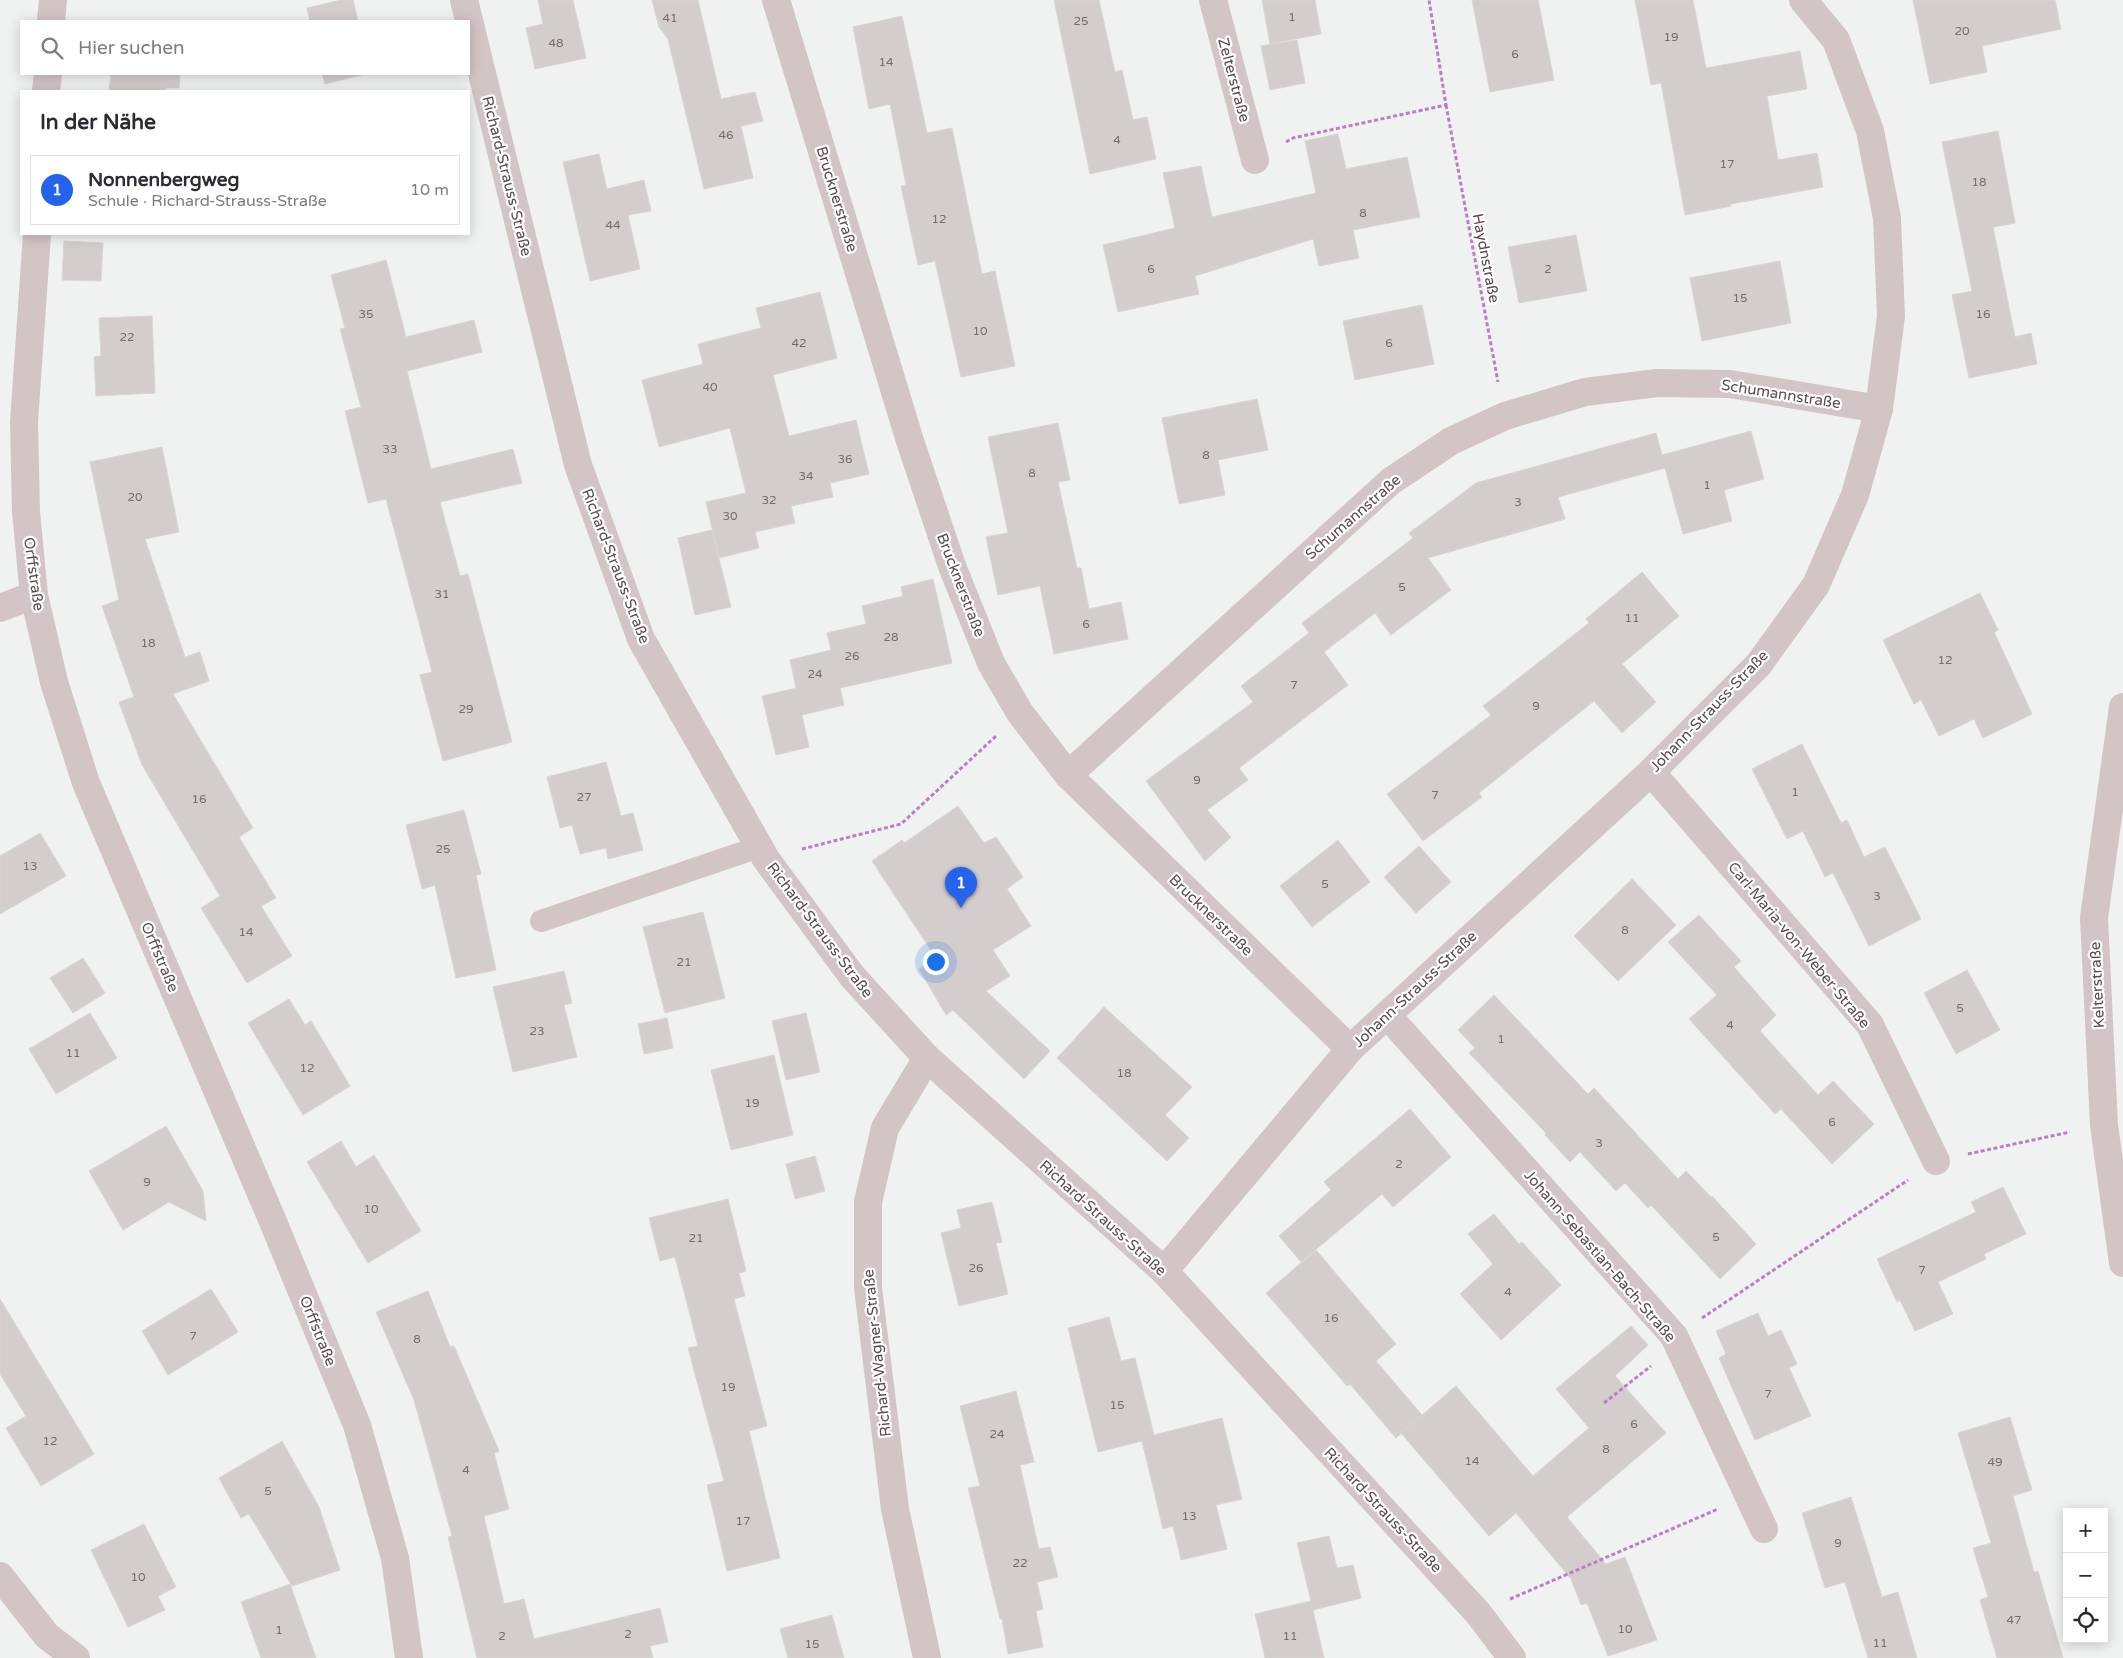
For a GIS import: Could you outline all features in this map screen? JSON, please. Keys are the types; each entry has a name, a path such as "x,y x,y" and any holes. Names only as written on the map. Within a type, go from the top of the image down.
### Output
{"street":[{"path":"51,20 52,0"},
{"name":"Richard-Strauss-Straße","path":"464,0 469,20"},
{"name":"Brucknerstraße","path":"776,0 910,441 952,566 991,663 1020,713 1068,775 1350,1049"},
{"name":"Zelterstraße","path":"1213,0 1256,160"},
{"name":"Johann-Strauss-Straße","path":"1164,1271 1350,1049 1651,772 1759,664 1816,585 1855,495 1879,409 1891,316 1887,218 1870,130 1836,40 1803,0"},
{"name":"Richard-Strauss-Straße","path":"470,24 578,465 641,640 762,853 852,976 927,1058 1164,1271 1478,1613 1512,1658"},
{"path":"46,90 48,75"},
{"name":"Orffstraße","path":"37,235 24,422 26,512 34,595 54,682 86,783 357,1425 395,1558 410,1658"},
{"name":"Schumannstraße","path":"1068,775 1391,481 1451,441 1505,416 1586,392 1656,382 1730,384 1879,409"},
{"path":"0,608 34,595"},
{"name":"Kelterstraße","path":"2123,707 2094,918 2104,1125 2123,1263"},
{"name":"Carl-Maria-von-Weber-Straße","path":"1651,772 1870,1025 1936,1161"},
{"name":"Johann-Sebastian-Bach-Straße","path":"1387,1015 1676,1341 1764,1529"},
{"name":"Richard-Wagner-Straße","path":"927,1058 885,1128 868,1202 868,1288 895,1510 928,1658"},
{"path":"0,1576 47,1636 76,1658"}],"lane":[{"path":"542,921 762,853"}],"path":[{"name":"Haydnstraße","path":"1429,0 1446,105 1505,416"},
{"path":"1256,160 1293,138 1446,105"},
{"path":"762,853 901,824 1020,713"},
{"path":"1604,1403 1676,1341 1936,1161 2104,1125"},
{"path":"1478,1613 1748,1496"}],"building":[{"path":"341,0 353,0 358,20 310,20 307,8"},
{"path":"538,0 573,0 586,58 535,69 526,28 543,24"},
{"path":"652,0 698,0 721,99 755,92 763,121 741,126 753,178 704,189 668,39 659,27"},
{"path":"1054,0 1099,0 1115,72 1122,70 1133,120 1147,117 1156,159 1090,174"},
{"path":"1262,0 1315,0 1321,34 1270,44"},
{"path":"1472,0 1538,0 1554,80 1490,92"},
{"path":"1635,0 1693,0 1706,68 1800,51 1807,89 1767,96 1778,160 1817,153 1823,187 1731,204 1731,206 1685,215 1661,83 1651,85"},
{"path":"1913,0 2055,0 2061,29 1982,46 1987,72 1930,84"},
{"path":"902,16 927,133 952,128 982,274 995,271 1015,366 961,377 935,261 918,265 901,186 906,185 890,104 869,109 853,27"},
{"path":"1297,40 1305,83 1270,90 1261,46"},
{"path":"111,75 180,75 179,88 166,88 165,90 109,90"},
{"path":"322,75 361,75 325,84"},
{"path":"1998,131 2015,223 1993,227 2015,337 2031,333 2037,364 1969,378 1952,295 1972,291 1942,142"},
{"path":"1338,134 1346,169 1407,157 1420,217 1353,230 1359,258 1319,266 1313,239 1195,276 1199,294 1118,312 1103,245 1175,228 1163,173 1201,166 1212,217 1316,193 1305,141"},
{"path":"599,154 607,189 644,180 651,211 628,215 640,269 590,281 563,162"},
{"path":"1576,235 1587,291 1519,303 1508,247"},
{"path":"64,241 103,243 101,281 62,280"},
{"path":"386,260 406,337 474,320 482,352 407,371 431,469 513,449 522,483 440,502 460,576 468,574 512,742 443,761 420,675 432,672 386,499 368,503 345,411 361,407 340,329 345,328 331,275"},
{"path":"1780,261 1791,323 1702,341 1690,278"},
{"path":"820,292 837,358 773,375 789,436 856,420 869,474 830,483 833,497 791,506 795,523 755,532 759,548 719,558 706,502 746,493 730,428 659,447 642,380 703,364 698,344 761,328 756,308"},
{"path":"1422,305 1434,364 1355,380 1343,321"},
{"path":"152,316 155,393 96,396 94,357 101,356 99,318"},
{"path":"1257,399 1268,450 1218,460 1225,495 1179,504 1162,418"},
{"path":"1058,423 1070,480 1058,482 1077,568 1081,568 1089,609 1121,602 1128,639 1054,654 1040,586 998,595 986,537 1008,533 988,437"},
{"path":"1751,431 1764,479 1724,490 1732,521 1683,534 1665,468 1558,497 1565,519 1428,558 1451,590 1391,635 1375,613 1324,652 1348,685 1239,768 1248,780 1207,810 1231,837 1205,861 1146,781 1253,702 1241,686 1309,633 1302,623 1413,538 1409,533 1476,483 1656,433 1662,455"},
{"path":"162,447 179,532 145,539 185,657 200,652 209,681 173,694 253,828 239,837 276,898 261,906 292,956 247,983 201,908 220,896 142,765 119,702 134,697 102,606 119,600 90,462"},
{"path":"712,530 731,607 695,615 678,538"},
{"path":"1642,572 1679,616 1622,664 1656,702 1622,733 1594,701 1479,793 1482,797 1423,841 1387,794 1491,715 1483,706 1589,623 1586,619"},
{"path":"933,579 952,663 840,688 844,705 802,715 809,747 776,755 762,696 796,688 790,660 831,650 827,633 866,624 862,606 903,596 901,587"},
{"path":"1980,593 1998,630 1994,632 2032,714 1983,738 1974,719 1939,736 1921,700 1914,704 1883,640"},
{"path":"1802,744 1841,823 1847,820 1864,857 1885,847 1921,919 1869,946 1833,873 1825,877 1803,831 1787,839 1752,769"},
{"path":"606,762 621,816 633,813 643,850 608,859 606,848 580,854 572,825 560,828 547,777"},
{"path":"958,806 984,843 996,837 1023,877 1007,889 1031,926 993,950 1010,976 986,991 1050,1051 1024,1079 953,1010 946,1015 919,969 936,958 872,861 902,840 904,843"},
{"path":"464,810 481,874 476,875 496,970 456,978 435,885 422,889 406,825"},
{"path":"40,833 66,876 0,914 0,856"},
{"path":"1338,840 1370,882 1312,927 1280,886"},
{"path":"1419,846 1451,882 1416,913 1384,877"},
{"path":"1632,879 1676,925 1618,981 1574,936"},
{"path":"703,912 725,998 665,1013 643,927"},
{"path":"1699,915 1741,961 1734,967 1776,1015 1760,1031 1818,1095 1833,1081 1874,1124 1832,1164 1781,1109 1775,1114 1689,1019 1717,995 1668,942"},
{"path":"83,958 105,993 73,1013 50,978"},
{"path":"1967,970 2000,1030 1956,1054 1924,993"},
{"path":"564,971 572,1003 564,1005 577,1057 513,1072 493,987"},
{"path":"1494,995 1588,1094 1594,1088 1678,1179 1686,1171 1756,1244 1720,1279 1651,1205 1648,1208 1625,1183 1616,1191 1580,1152 1570,1162 1545,1135 1546,1133 1469,1053 1475,1048 1458,1030"},
{"path":"289,999 305,1025 311,1021 350,1086 303,1115 248,1023"},
{"path":"1104,1007 1192,1087 1165,1115 1189,1138 1167,1161 1057,1058"},
{"path":"90,1013 117,1058 56,1094 29,1049"},
{"path":"806,1013 820,1072 786,1080 772,1021"},
{"path":"667,1018 673,1048 644,1054 638,1024"},
{"path":"774,1055 793,1135 731,1150 711,1070"},
{"path":"1410,1109 1451,1157 1393,1207 1382,1194 1301,1262 1279,1236 1331,1190 1324,1182"},
{"path":"166,1126 203,1191 206,1221 169,1202 123,1230 89,1171"},
{"path":"341,1141 356,1167 374,1155 421,1231 368,1263 307,1162"},
{"path":"815,1156 825,1191 795,1199 786,1164"},
{"path":"2003,1187 2026,1234 1984,1254 1986,1259 1938,1282 1953,1314 1915,1331 1900,1300 1897,1302 1877,1259 1976,1212 1971,1202"},
{"path":"728,1199 746,1271 739,1273 745,1296 734,1299 767,1426 749,1431 780,1558 727,1571 707,1485 724,1481 688,1348 698,1346 675,1257 660,1261 649,1218"},
{"path":"992,1202 1002,1242 996,1243 1008,1294 959,1306 941,1233 961,1228 957,1210"},
{"path":"1494,1214 1519,1244 1522,1242 1561,1285 1501,1340 1460,1294 1493,1264 1468,1234"},
{"path":"1316,1250 1396,1344 1376,1361 1422,1415 1396,1438 1350,1384 1347,1386 1266,1293"},
{"path":"211,1289 238,1332 168,1375 142,1331"},
{"path":"428,1291 450,1347 454,1346 499,1451 494,1453 509,1509 484,1516 504,1604 524,1599 534,1639 660,1608 668,1642 650,1646 653,1658 477,1658 448,1537 452,1536 414,1400 376,1312"},
{"path":"0,1299 94,1454 41,1486 6,1428 26,1416 0,1374"},
{"path":"1758,1313 1768,1336 1781,1330 1797,1364 1789,1368 1811,1416 1755,1440 1719,1358 1726,1354 1716,1331"},
{"path":"1109,1317 1121,1361 1135,1358 1154,1435 1222,1418 1242,1499 1216,1505 1227,1549 1181,1560 1173,1526 1163,1529 1142,1441 1098,1452 1068,1328"},
{"path":"1631,1326 1648,1345 1615,1376 1666,1433 1567,1517 1606,1564 1625,1557 1657,1640 1608,1656 1587,1603 1581,1605 1571,1579 1516,1513 1489,1536 1401,1433 1456,1386 1533,1476 1589,1428 1556,1389"},
{"path":"1016,1391 1034,1462 1020,1465 1039,1549 1050,1547 1058,1577 1037,1582 1043,1609 1036,1611 1043,1647 1008,1654 1002,1619 1000,1619 968,1488 980,1486 960,1406"},
{"path":"2010,1417 2032,1490 2013,1496 2034,1572 2038,1571 2063,1658 1997,1658 1980,1600 1988,1597 1973,1548 1991,1543 1958,1433"},
{"path":"282,1441 319,1507 340,1570 292,1586 249,1514 241,1518 219,1478"},
{"path":"1851,1497 1882,1597 1898,1592 1917,1658 1868,1658 1845,1582 1825,1588 1802,1513"},
{"path":"144,1524 176,1587 158,1596 165,1610 128,1627 91,1550"},
{"path":"1329,1536 1337,1568 1353,1565 1361,1598 1313,1610 1324,1658 1265,1658 1255,1614 1311,1601 1297,1543"},
{"path":"290,1584 316,1658 261,1658 241,1602"},
{"path":"832,1615 844,1658 788,1658 780,1629"}],"place":[{"name":"Nonnenbergweg","path":"961,908"}]}
